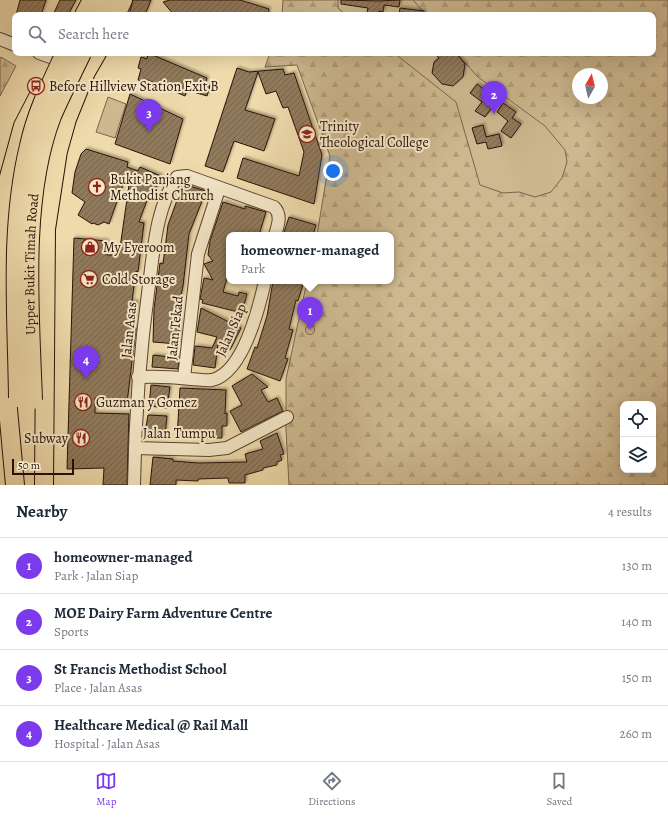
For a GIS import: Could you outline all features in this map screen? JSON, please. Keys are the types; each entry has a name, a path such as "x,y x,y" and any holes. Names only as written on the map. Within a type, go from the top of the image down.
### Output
{"highway":[{"path":"80,12 86,0"},
{"path":"86,12 92,0"},
{"path":"102,12 108,0"},
{"path":"117,12 123,0"},
{"path":"15,485 6,396 2,329 2,241 6,188 23,126 59,56"},
{"name":"Upper Bukit Timah Road","path":"35,485 25,399 17,229 20,190 29,145 41,105 60,56"},
{"name":"Upper Bukit Timah Road","path":"22,485 30,241 33,203 39,161 52,117 81,56"},
{"path":"44,485 46,229 58,151 67,119 75,97 96,56"}],"street":[{"path":"0,39 12,44"},
{"path":"61,56 75,83 75,97"},
{"path":"65,56 76,58 82,56"},
{"name":"Jalan Asas","path":"134,485 138,377 156,230 170,188 177,177 187,176 219,189 274,207 278,211 279,218 277,232"},
{"name":"Jalan Tekad","path":"184,378 198,254 219,189"},
{"name":"Jalan Siap","path":"138,377 212,380 228,372 237,361 250,330 261,301 264,284"},
{"name":"Jalan Tumpu","path":"135,448 209,450 227,448 287,418"}],"green space":[{"path":"283,0 668,0 668,485 289,485 286,430 286,379 306,284 394,284 394,232 317,232 330,156 297,65 265,67 269,56 656,56 656,12 282,12"},
{"path":"338,0 413,0 423,12 343,12 338,8"},
{"path":"398,56 459,56 478,77 545,126 565,150 567,162 562,178 551,192 535,197 519,192 503,193 480,185 456,102"},
{"path":"1,57 16,66 0,96 0,58"},
{"path":"108,97 126,104 115,138 96,132"},
{"path":"310,325 315,330 310,335 305,330"}],"building":[{"path":"20,0 46,0 42,12 17,12"},
{"path":"60,0 76,0 70,12 54,12"},
{"path":"133,0 151,0 146,12 130,12"},
{"path":"170,0 240,0 269,9 268,12 171,12 163,2"},
{"path":"341,0 400,0 399,7 384,5 383,12 367,12 368,8 341,4"},
{"path":"400,8 424,11 424,12 399,12"},
{"path":"148,56 155,56 207,78 205,85 210,86 207,96 187,90 185,96 145,79 144,82 138,80 141,69 138,68 141,57 147,59"},
{"path":"437,56 458,56 465,64 463,77 453,86 442,84 432,73 434,62 439,58"},
{"path":"237,68 249,72 283,69 285,75 294,73 322,155 314,204 237,178 243,158 299,176 304,152 288,107 283,108 276,91 266,94 258,72 245,110 275,119 264,151 234,141 223,172 205,166"},
{"path":"477,84 490,94 486,99 494,105 485,117 475,111 482,102 470,93"},
{"path":"130,94 183,119 170,164 115,144"},
{"path":"503,103 516,112 512,118 521,124 511,138 501,131 508,121 497,112"},
{"path":"483,125 486,137 499,134 502,146 488,149 486,142 477,144 472,128"},
{"path":"86,149 128,162 127,167 138,171 140,167 161,176 154,193 150,192 139,222 144,223 138,272 136,271 132,301 137,302 133,327 136,328 127,403 95,398 95,413 129,414 127,485 103,485 104,468 67,469 74,238 107,241 107,255 119,255 130,178 126,176 109,224 104,222 98,225 92,224 78,215 85,202 72,193 75,172 81,154"},
{"path":"183,184 206,191 189,234 183,286 176,319 180,319 178,344 153,342 154,309 160,263 163,264 168,225"},
{"path":"223,202 245,209 245,206 266,212 260,232 226,232 226,282 223,292 238,296 239,292 247,294 242,313 202,303 203,300 200,299 204,278 213,280 204,264 213,261 208,255 210,241"},
{"path":"289,217 316,225 314,232 284,232"},
{"path":"272,284 303,284 298,301 296,300 289,329 293,330 285,358 288,359 280,381 247,369 255,347 257,348 267,316"},
{"path":"201,308 241,328 230,350 218,344 215,368 193,365 195,346 212,348 217,337 197,332"},
{"path":"153,355 179,358 178,369 152,367"},
{"path":"252,374 268,387 261,390 268,402 277,398 283,411 241,432 230,411 242,405 232,386"},
{"path":"151,385 170,387 167,408 149,406"},
{"path":"180,388 226,390 225,414 227,413 227,426 222,426 222,438 177,438"},
{"path":"148,415 167,416 165,435 145,433"},
{"path":"277,433 284,454 280,455 282,460 277,462 277,465 263,468 263,470 245,475 245,483 229,483 228,478 198,479 198,481 176,480 176,485 150,485 153,457 173,459 173,461 198,463 247,462 245,454 263,449 260,441"}],"place":[{"name":"Before Hillview Station Exit B","path":"36,86"},
{"name":"MOE Dairy Farm Adventure Centre","path":"494,114"},
{"name":"St Francis Methodist School","path":"149,132"},
{"name":"Trinity Theological College","path":"307,134"},
{"name":"Bukit Panjang Methodist Church","path":"97,187"},
{"name":"My Eyeroom","path":"90,247"},
{"name":"Cold Storage","path":"89,279"},
{"name":"homeowner-managed","path":"310,330"},
{"name":"Healthcare Medical @ Rail Mall","path":"86,379"},
{"name":"Guzman y Gomez","path":"83,402"},
{"name":"Subway","path":"81,438"}]}
